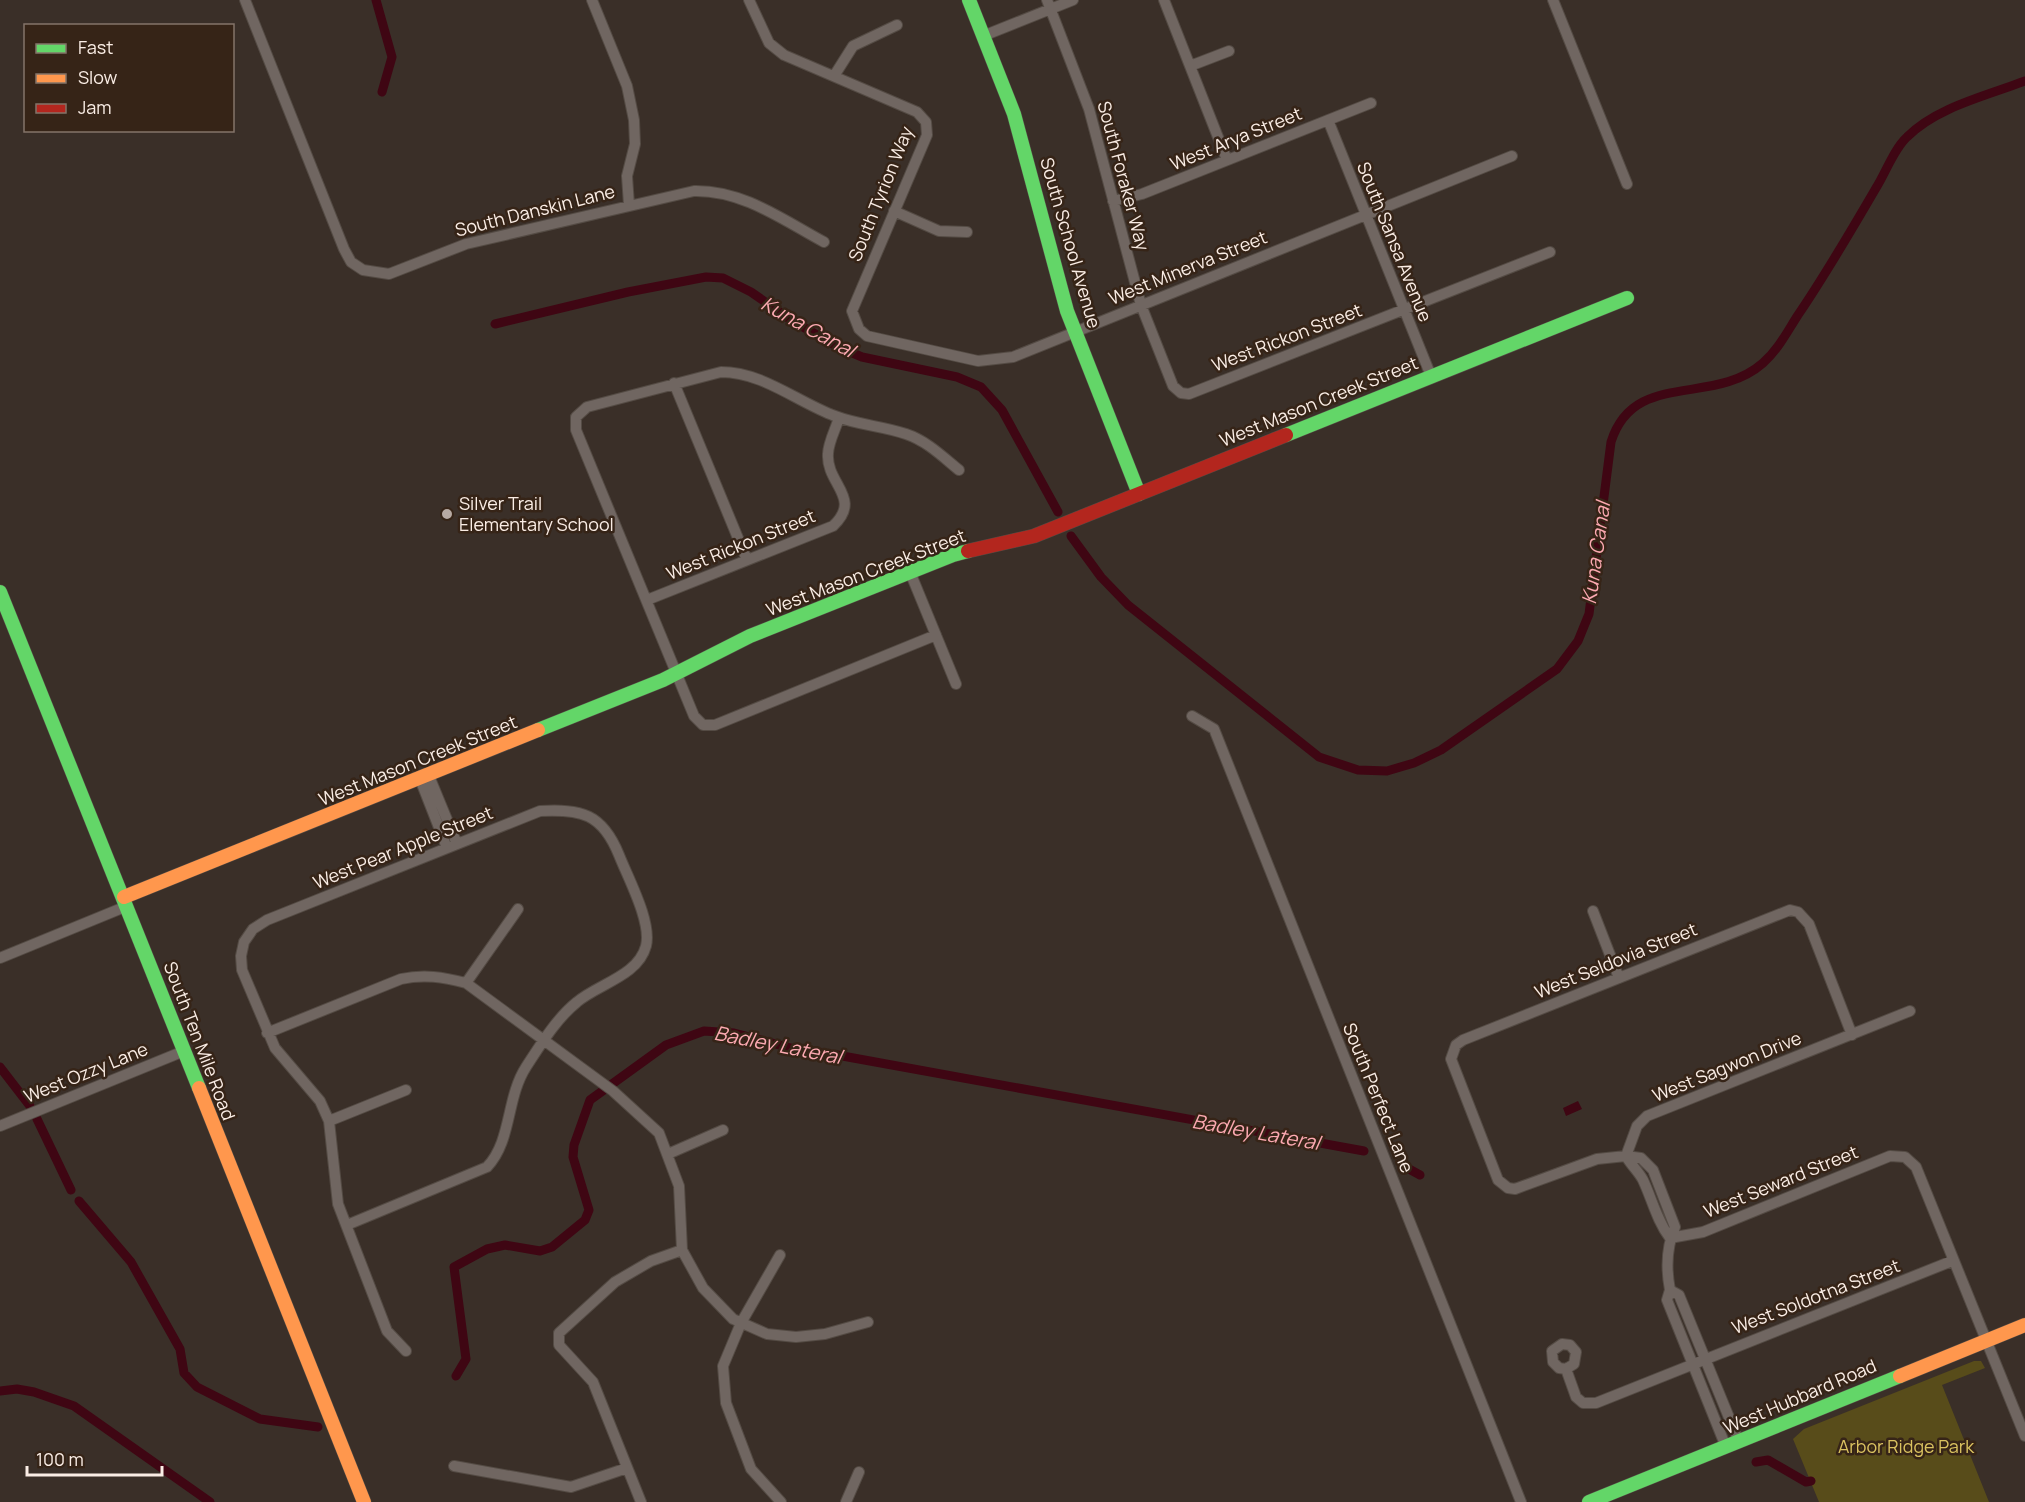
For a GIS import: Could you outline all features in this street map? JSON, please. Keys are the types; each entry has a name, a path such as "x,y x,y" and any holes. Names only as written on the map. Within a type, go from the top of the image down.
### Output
{"street":[{"name":"South Danskin Lane","path":"245,0 344,249 351,262 363,270 389,274 466,244 683,192 724,193 744,199 824,242"},
{"path":"592,0 627,86 634,120 635,144 627,176 629,205"},
{"name":"South Tyrion Way","path":"749,0 769,43 784,55 917,112 926,122 927,135 854,302 854,320"},
{"name":"South School Avenue","path":"969,0 1014,114 1052,260 1075,331 1139,494"},
{"path":"983,36 1048,5 1073,0"},
{"path":"1164,0 1227,160"},
{"path":"1553,0 1627,184"},
{"name":"South Foraker Way","path":"1048,5 1089,109 1141,305 1173,386 1181,393"},
{"path":"834,76 853,46 861,39 897,25"},
{"path":"1190,66 1229,51"},
{"name":"West Arya Street","path":"1113,201 1142,194 1371,103"},
{"name":"South Sansa Avenue","path":"1328,120 1431,376"},
{"name":"West Minerva Street","path":"854,320 867,336 978,361 1012,357 1512,156"},
{"path":"894,211 939,231 968,232"},
{"name":"West Rickon Street","path":"1181,393 1190,394 1550,252"},
{"name":"West Mason Creek Street","path":"125,902 677,674 750,636 953,555 1034,536 1627,298"},
{"path":"936,636 715,725 703,725 694,716 576,430 576,417 587,407 721,372 736,372 752,376 839,418 906,434 930,446 959,470"},
{"path":"674,384 747,560"},
{"name":"West Rickon Street","path":"647,600 833,526 844,516 846,503 828,454 839,418"},
{"path":"910,572 956,684"},
{"name":"South Ten Mile Road","path":"0,592 364,1502"},
{"name":"South Perfect Lane","path":"1192,716 1214,729 1521,1502"},
{"path":"425,778 452,846"},
{"name":"West Pear Apple Street","path":"267,1033 243,970 241,956 244,942 253,929 267,920 540,810 565,809 585,813 602,827 613,841 646,925 646,945 640,958 629,971 576,1003 543,1040"},
{"path":"0,958 125,902"},
{"path":"466,982 518,909"},
{"path":"1593,911 1619,978"},
{"name":"West Seldovia Street","path":"1626,1156 1597,1159 1523,1188 1508,1188 1498,1180 1452,1066 1452,1052 1463,1040 1780,913 1798,912 1809,924 1852,1035"},
{"path":"406,1351 387,1331 338,1204 329,1120 320,1101 285,1062 267,1033 401,979 416,976 440,976 466,982 638,1111 659,1132 679,1186 682,1250 702,1288 721,1308 741,1323 767,1334 796,1337 825,1334 868,1322"},
{"name":"West Sagwon Drive","path":"1626,1156 1637,1126 1647,1116 1910,1011"},
{"path":"347,1225 487,1167 501,1148 517,1081 543,1040"},
{"name":"West Ozzy Lane","path":"0,1126 184,1051"},
{"path":"329,1120 405,1090"},
{"path":"668,1154 723,1130"},
{"path":"1626,1156 1641,1158 1653,1170 1675,1227 1670,1238 1667,1264 1670,1290 1667,1300 1726,1447"},
{"name":"West Seward Street","path":"1670,1238 1702,1232 1890,1156 1905,1157 1916,1167 1952,1261"},
{"path":"641,1502 593,1382 560,1345 559,1333 615,1282 651,1261 682,1250"},
{"path":"780,1255 741,1323 723,1366 726,1403 751,1469 781,1502"},
{"path":"1952,1261 2025,1436"},
{"name":"West Soldotna Street","path":"1566,1369 1576,1397 1583,1403 1596,1403 1952,1261"},
{"path":"1670,1290 1679,1295 1739,1442"},
{"name":"West Hubbard Road","path":"1589,1502 2025,1325"},
{"path":"454,1466 571,1487 627,1468"},
{"path":"846,1502 860,1472"}],"green space":[{"name":"Arbor Ridge Park","path":"1974,1361 1981,1361 1985,1368 1942,1385 1989,1502 1819,1502 1793,1439 1804,1429"}],"shaded area":[{"path":"1578,1101 1582,1109 1566,1116 1563,1108"}],"waterway":[{"name":"Kuna Canal","path":"376,0 392,57 382,92"},
{"name":"Kuna Canal","path":"1071,536 1101,577 1128,605 1319,757 1358,770 1387,771 1414,763 1441,750 1557,669 1578,641 1589,614 1611,442 1622,419 1637,405 1656,397 1721,384 1743,376 1763,363 1778,347 1818,284 1902,142 1919,127 1947,110 2025,81"},
{"name":"Kuna Canal","path":"495,324 628,292 706,277 723,278 751,292 791,320 836,346 862,357 957,377 981,387 1002,410 1058,512"},
{"name":"Badley Lateral","path":"456,1376 466,1359 454,1267 487,1249 505,1245 540,1251 552,1247 585,1220 589,1210 573,1157 574,1145 590,1100 666,1045 704,1031 734,1033 802,1051 837,1055 1364,1151"},
{"name":"Badley Lateral","path":"0,1067 30,1106"},
{"name":"Badley Lateral","path":"37,1119 71,1190"},
{"name":"Badley Lateral","path":"1409,1169 1420,1175"},
{"name":"Badley Lateral","path":"79,1201 131,1262 180,1349 184,1373 197,1387 260,1419 318,1427"},
{"path":"0,1391 17,1389 34,1392 74,1406 210,1502"},
{"name":"Badley Lateral","path":"1756,1462 1768,1460 1806,1482 1811,1481"}],"traffic: fast":[{"path":"969,0 1014,114 1067,311 1139,494"},
{"path":"1286,435 1627,298"},
{"path":"538,730 663,680 750,636 968,551"},
{"path":"0,592 199,1088"},
{"path":"1589,1502 1900,1376"}],"traffic: slow":[{"path":"124,897 538,730"},
{"path":"199,1088 364,1502"},
{"path":"1900,1376 2025,1325"}],"traffic: jam":[{"path":"968,551 1034,536 1286,435"}],"place":[{"name":"Silver Trail Elementary School","path":"447,514"}]}
